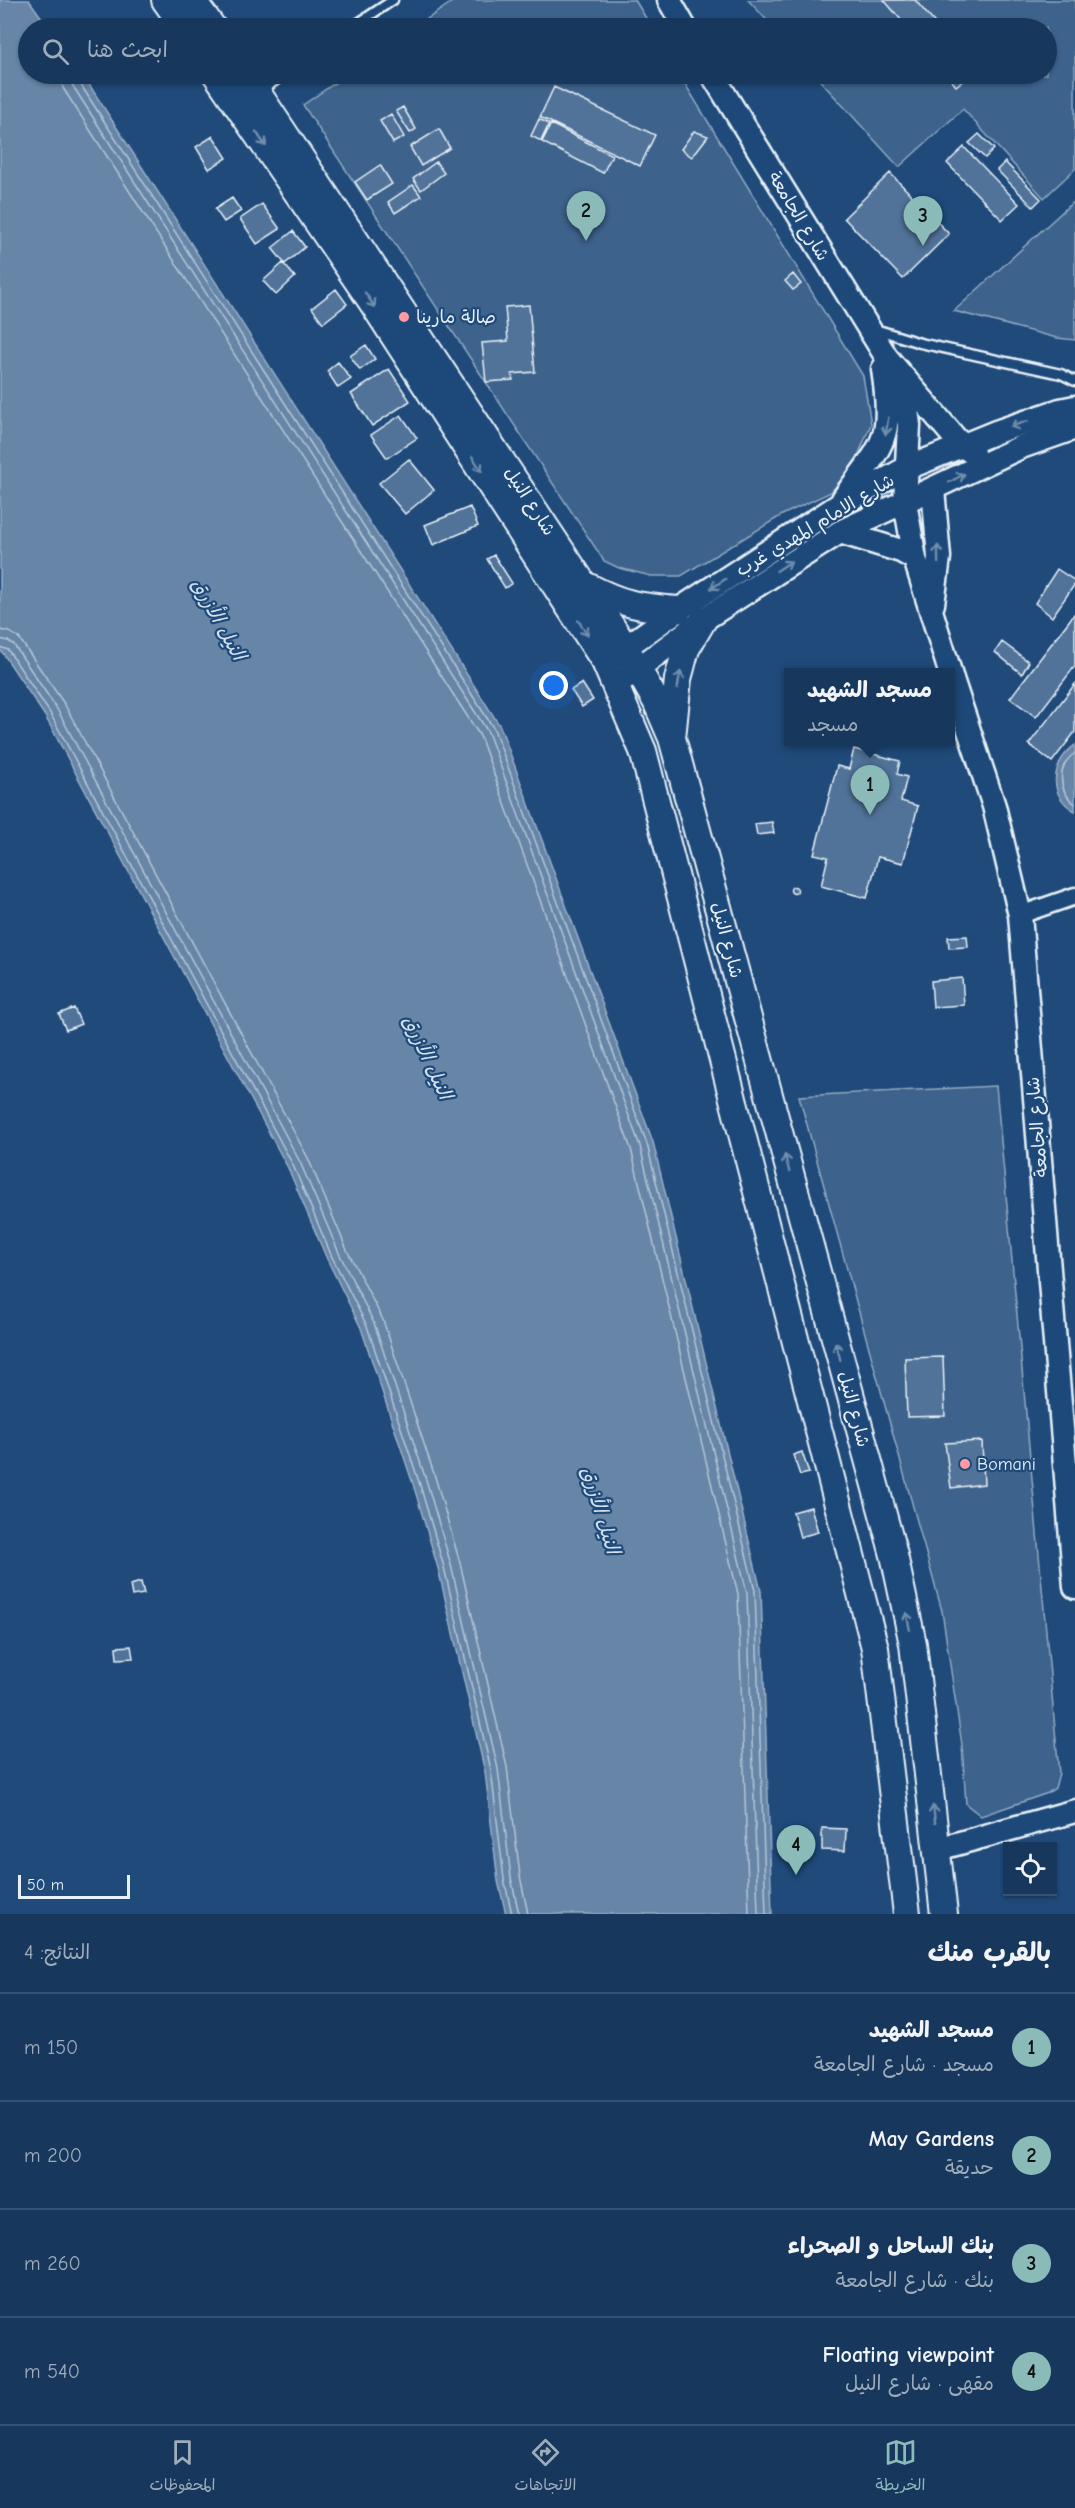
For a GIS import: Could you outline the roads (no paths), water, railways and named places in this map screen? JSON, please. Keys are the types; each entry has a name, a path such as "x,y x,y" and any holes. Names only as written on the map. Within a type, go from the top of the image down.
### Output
{"main road":[{"path":"165,0 178,18"},
{"path":"192,0 206,18"},
{"path":"669,0 679,18"},
{"name":"شارع النيل","path":"231,84 249,96 513,497 605,662 643,751 875,1648 907,1914"},
{"name":"شارع الجامعة","path":"718,84 883,353 906,402 909,443 905,470 905,502 915,559 948,668"},
{"path":"839,505 869,466 887,433 888,404 883,353"},
{"name":"شارع الجامعة","path":"883,353 962,445 990,461"},
{"name":"شارع الامام المهدي غرب","path":"616,685 631,657 678,610 839,505 905,470 962,445 1075,406"},
{"name":"شارع الامام المهدي غرب","path":"605,662 631,657 703,620 840,532 1021,447 1075,429"},
{"name":"شارع الجامعة","path":"932,612 939,557 933,489"},
{"name":"شارع النيل","path":"513,497 584,585 631,657 672,738 894,1555 914,1644 944,1914"},
{"path":"840,532 901,551 915,559"},
{"path":"584,585 615,601 643,608 678,610"},
{"path":"672,738 678,679 686,649 703,620"},
{"name":"شارع الجامعة","path":"955,689 994,806 1020,915 1070,1458 1075,1587"},
{"path":"691,939 724,929"},
{"path":"938,1849 1075,1811"}],"street":[{"path":"1020,915 1075,896"}],"lane":[{"path":"366,18 393,0"},
{"path":"249,96 269,84"},
{"path":"866,326 920,343 1061,374 1075,381"}],"water":[{"name":"النيل الأزرق","path":"0,0 29,0 42,18 18,18 18,84 88,84 500,726 653,1142 761,1591 772,1914 506,1914 498,1881 485,1772 438,1568 414,1487 361,1328 327,1259 288,1168 45,716 0,649"},
{"path":"1075,745 1075,811 1060,797 1056,788 1056,779 1061,760"}],"place":[{"name":"May Gardens","path":"586,241"},
{"name":"بنك الساحل و الصحراء","path":"923,246"},
{"name":"صالة مارينا","path":"404,317"},
{"name":"مسجد الشهيد","path":"870,815"},
{"name":"Bomani","path":"965,1464"},
{"name":"Floating viewpoint","path":"796,1875"}]}
